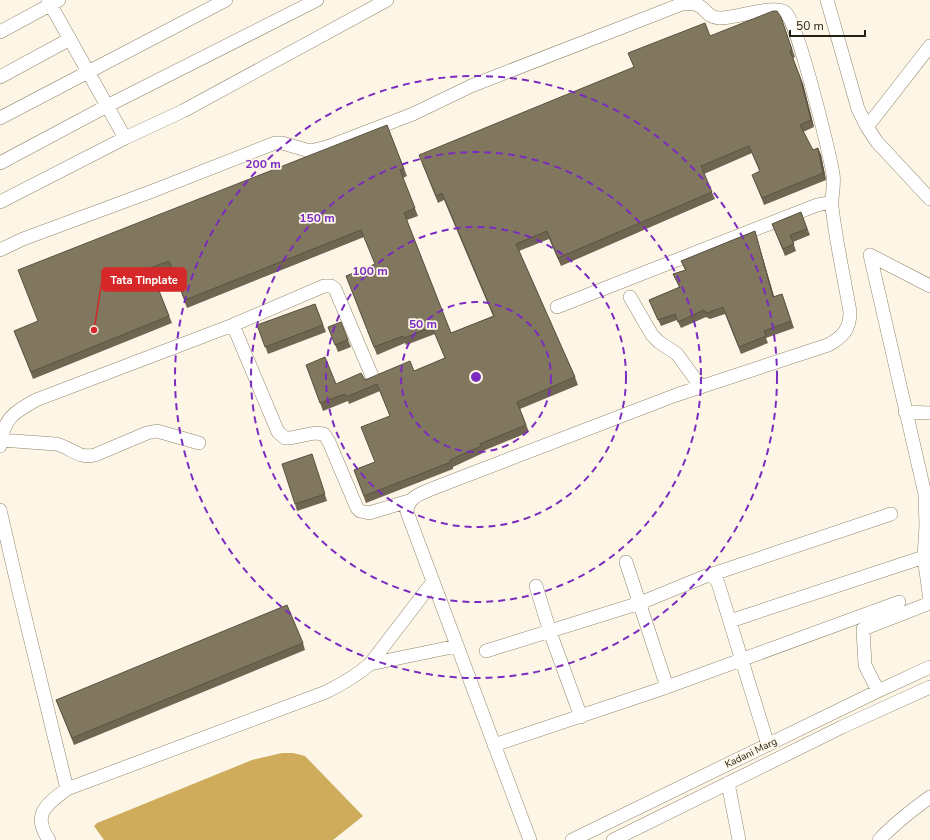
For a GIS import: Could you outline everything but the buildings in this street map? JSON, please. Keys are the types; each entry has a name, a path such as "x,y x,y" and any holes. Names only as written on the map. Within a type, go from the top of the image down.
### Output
{"street":[{"path":"0,118 226,0"},
{"path":"0,163 107,106 317,0"},
{"path":"0,202 125,138 183,111 363,5 387,0"},
{"path":"827,0 858,109 866,128 877,142 930,199"},
{"path":"0,32 53,2 70,39 125,138"},
{"path":"0,250 23,239 150,192 275,143 282,143 310,151 316,151 413,114 471,86 690,2 697,3 712,15 719,18 774,10 785,12 788,16 798,40 808,74 833,175 832,202 850,312 850,321 845,332 837,340 828,345 701,387 434,488 409,501 369,513 360,511 357,508 329,442 324,434 315,433 290,438 281,436 272,420 233,325"},
{"path":"0,77 70,39"},
{"path":"866,128 930,46"},
{"path":"557,307 817,205 832,202"},
{"path":"930,286 870,255 925,494 926,526 924,557 930,600"},
{"path":"199,443 157,431 147,433 95,455 87,456 79,455 63,446 56,444 0,443 9,418 19,409 36,400 233,325 324,286 331,286 335,288 372,376"},
{"path":"630,297 652,335 676,354 701,387"},
{"path":"906,412 930,413"},
{"path":"409,501 407,512 432,583 530,840"},
{"path":"0,510 18,592 67,789"},
{"path":"486,651 640,603 706,576 891,514"},
{"path":"730,621 924,557"},
{"path":"626,562 667,687"},
{"path":"710,575 718,583 768,745"},
{"path":"49,840 43,832 40,823 41,815 44,808 53,799 67,789 326,692 348,681 370,664 432,583"},
{"path":"536,586 550,632 581,717"},
{"path":"494,745 667,687 899,602"},
{"path":"878,691 865,665 863,629 930,603"},
{"path":"370,664 457,646"},
{"name":"Kadani Marg","path":"572,840 930,667"},
{"name":"Kadani Marg","path":"613,840 842,727 930,687"},
{"path":"728,783 739,840"},
{"path":"879,840 890,828 930,797"}],"shaded area":[{"path":"282,753 293,753 305,756 363,816 333,840 104,840 94,826 97,823 252,760"}],"place":[{"name":"Tata Tinplate","path":"94,330"}]}
